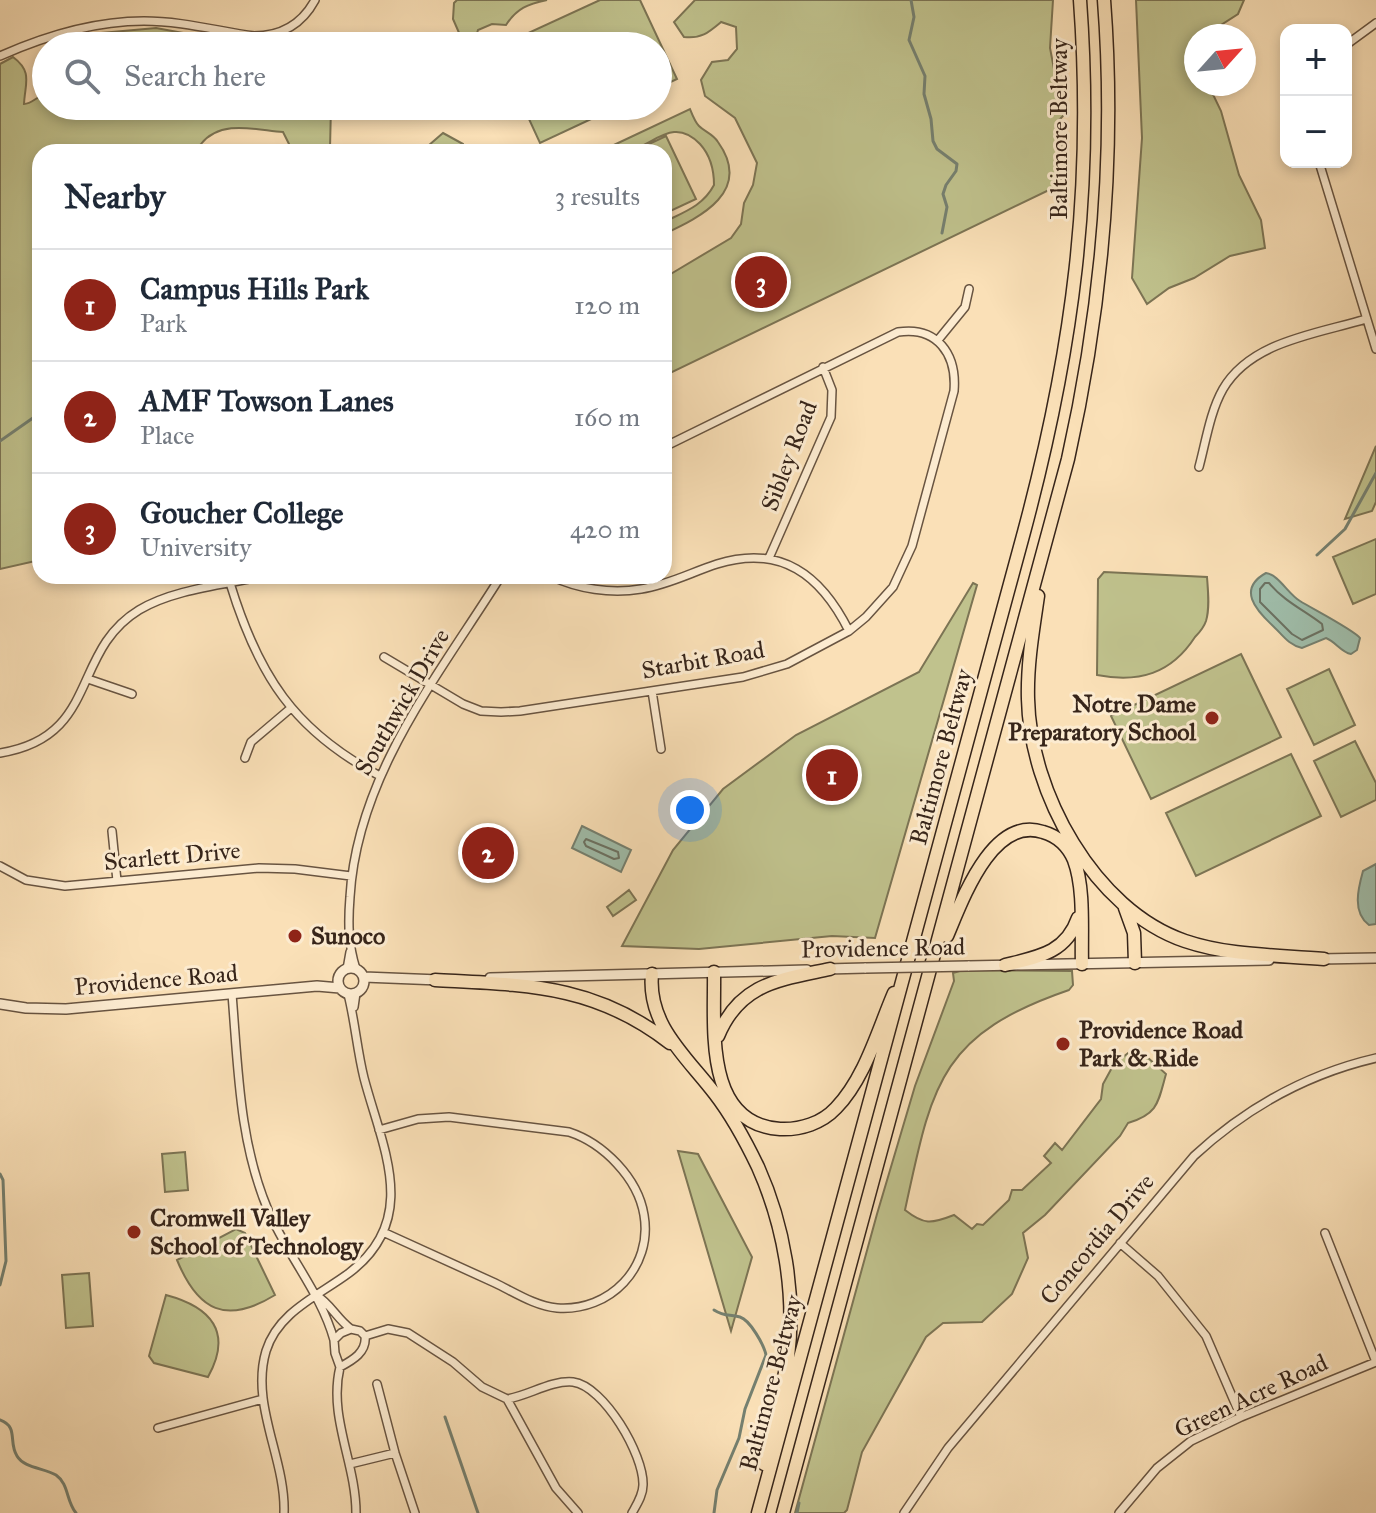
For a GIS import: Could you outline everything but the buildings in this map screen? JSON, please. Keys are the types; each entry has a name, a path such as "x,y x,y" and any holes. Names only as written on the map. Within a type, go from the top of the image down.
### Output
{"highway":[{"name":"Baltimore Beltway","path":"756,1513 911,953 1060,386 1076,276 1084,182 1085,100 1080,0"},
{"name":"Baltimore Beltway","path":"783,1513 930,976 1084,390 1102,260 1109,143 1104,0"},
{"path":"1047,539 1027,701 1034,749 1048,791 1071,838 1098,878 1124,907 1161,930 1205,947 1324,959"},
{"path":"930,976 975,874 997,845 1024,830 1044,832 1068,850 1080,886 1082,964"},
{"path":"1124,907 1134,933 1135,963"},
{"path":"1005,965 1054,951 1069,937 1080,911"},
{"path":"714,972 715,1043 721,1083 735,1106 749,1119 769,1128 805,1127 816,1123 837,1107 860,1072 911,953"},
{"path":"715,1043 726,1019 746,996 774,981 830,969"},
{"path":"652,974 650,986 656,1011 676,1048 716,1095 753,1158 772,1205 786,1268 790,1310 788,1357 756,1513"},
{"path":"435,980 533,986 575,994 626,1014 676,1048"}],"street":[{"path":"277,32 294,25 315,0"},
{"path":"74,32 124,22 164,22 238,32"},
{"path":"1352,41 1376,23"},
{"path":"0,56 32,42"},
{"path":"1321,168 1376,349"},
{"path":"672,443 898,332 910,330 925,333 938,340 965,307 969,289"},
{"path":"1199,467 1218,400 1234,374 1247,361 1270,348 1366,319"},
{"name":"Starbit Road","path":"384,657 463,704 481,711 501,712 743,677 773,669 849,631 887,595 904,567 912,546 954,391 952,364 938,340"},
{"name":"Sibley Road","path":"769,558 831,417 832,390 823,367"},
{"path":"672,579 737,558 769,558 789,565 821,586 849,631"},
{"path":"0,753 31,745 55,729 74,708 102,646 139,610 177,595 226,584"},
{"path":"230,584 250,643 274,686 291,708 326,744 380,776"},
{"name":"Southwick Drive","path":"351,969 351,876 360,829 380,776 411,717 496,584"},
{"path":"573,584 600,590 639,589 655,584"},
{"path":"88,679 132,694"},
{"path":"652,691 661,749"},
{"path":"245,758 251,742 291,708"},
{"path":"112,831 117,881"},
{"name":"Scarlett Drive","path":"0,866 26,880 50,885 267,868 351,876"},
{"name":"Providence Road","path":"0,1004 66,1009 317,986 352,986 390,979 1376,958"},
{"path":"351,969 352,986"},
{"path":"284,1513 283,1475 263,1399 263,1366 269,1342 285,1320 355,1268 370,1253 383,1232 391,1206 392,1185 362,1068 353,1013 351,969"},
{"path":"232,994 241,1100 256,1178 283,1242 316,1295 334,1340 340,1367 336,1395 356,1493 356,1513"},
{"name":"Concordia Drive","path":"904,1513 948,1448 1180,1170 1228,1127 1303,1082 1328,1071 1376,1058"},
{"path":"379,1130 418,1119 449,1117 569,1132 584,1137 609,1156 632,1186 640,1200 645,1229 638,1263 617,1291 588,1305 557,1308 541,1304 383,1232"},
{"path":"1325,1233 1376,1362"},
{"path":"1120,1243 1158,1276 1206,1336 1241,1417"},
{"path":"316,1295 327,1302 351,1329"},
{"path":"334,1340 351,1329 365,1336 363,1350 340,1367"},
{"path":"365,1336 388,1329 408,1333 453,1362 482,1387 507,1399 522,1397 560,1382 574,1382 588,1387 600,1397 616,1419 641,1471 641,1497 632,1513"},
{"name":"Green Acre Road","path":"1119,1513 1157,1468 1191,1441 1241,1417 1376,1362"},
{"path":"377,1384 415,1513"},
{"path":"158,1428 263,1399"},
{"path":"507,1399 556,1488 578,1513"},
{"path":"350,1464 395,1453"}],"green space":[{"path":"457,0 547,0 514,14 506,25 492,24 477,32 459,32 453,19"},
{"path":"600,0 640,0 655,32 530,32"},
{"path":"695,0 1053,0 1050,48 1054,69 1067,73 1064,115 1057,122 1062,135 1061,188 1051,189 672,372 672,273 731,238 741,224 744,203 753,185 757,163 735,118 705,96 701,80 712,62 728,60 737,49 736,27 721,22 704,34 684,37 674,22"},
{"path":"1136,0 1244,0 1238,14 1223,24 1184,24 1184,96 1214,96 1239,175 1261,220 1265,248 1230,256 1194,278 1169,288 1147,304 1132,278 1142,138"},
{"path":"156,28 178,32 112,32"},
{"path":"13,57 26,73 24,104 32,102 32,120 331,120 330,144 289,144 283,132 239,128 218,131 201,144 32,144 32,562 0,569 0,64"},
{"path":"690,109 701,128 718,142 727,159 730,175 718,200 672,230 672,218 699,203 714,185 711,163 703,148 690,136 680,132 662,135 645,144 616,144"},
{"path":"529,120 589,120 540,143"},
{"path":"443,133 463,144 430,144"},
{"path":"666,136 670,144 649,144"},
{"path":"672,149 696,199 672,210"},
{"path":"1376,446 1376,502 1372,511 1345,519"},
{"path":"1376,539 1376,594 1353,604 1333,557"},
{"path":"1104,572 1207,577 1208,605 1204,625 1186,650 1153,673 1127,678 1097,675 1098,579"},
{"path":"973,583 977,585 875,938 832,936 699,949 622,946 673,850 723,789 796,735 919,672"},
{"path":"1241,654 1281,737 1151,799 1111,716"},
{"path":"1329,669 1355,725 1314,745 1287,689"},
{"path":"1355,741 1376,783 1376,800 1341,817 1314,761"},
{"path":"1291,754 1321,816 1196,876 1166,813"},
{"path":"629,890 636,900 613,916 607,907"},
{"path":"963,970 1072,971 1073,985 1069,990 1025,1007 992,1026 967,1047 948,1070 934,1098 924,1130 905,1210 912,1215 928,1222 954,1215 972,1229 977,1224 983,1225 1009,1200 1012,1190 1022,1190 1051,1163 1044,1156 1055,1143 1062,1150 1101,1099 1103,1084 1114,1064 1136,1047 1166,1074 1161,1093 1151,1111 1128,1123 1120,1136 1045,1215 1023,1233 1028,1258 1012,1294 982,1322 943,1323 926,1337 862,1452 847,1510 844,1513 795,1513 915,1086 954,981 953,973"},
{"path":"678,1151 698,1154 752,1257 731,1331"},
{"path":"185,1152 188,1190 165,1192 162,1154"},
{"path":"236,1229 245,1233 275,1295 258,1304 228,1311 204,1301 194,1291 177,1260"},
{"path":"89,1273 93,1326 66,1328 62,1275"},
{"path":"166,1295 195,1307 206,1314 213,1324 218,1334 218,1347 208,1377 154,1363 149,1356"}],"water":[{"path":"1266,573 1275,577 1300,601 1356,634 1360,638 1357,650 1347,653 1326,638 1302,648 1289,642 1260,613 1252,599 1252,586"},
{"path":"582,826 631,850 621,872 572,848"},
{"path":"1376,864 1376,924 1369,925 1360,914 1358,893 1363,871"}],"waterway":[{"path":"911,0 914,17 909,40 925,76 924,94 933,141 937,149 957,164 943,194 947,207 942,233"},
{"path":"0,441 32,419"},
{"path":"1317,555 1345,529 1376,473"},
{"path":"0,1174 3,1180 6,1261 0,1285"},
{"path":"714,1310 744,1319 756,1333 766,1355 745,1409 739,1438 717,1490 714,1513"},
{"path":"445,1417 478,1513"},
{"path":"0,1420 9,1427 14,1451 20,1460 56,1475 76,1513"},
{"path":"797,1513 799,1503"}],"place":[{"name":"Goucher College","path":"761,282"},
{"name":"Notre Dame Preparatory School","path":"1212,718"},
{"name":"Campus Hills Park","path":"832,775"},
{"name":"AMF Towson Lanes","path":"488,853"},
{"name":"Sunoco","path":"295,936"},
{"name":"Providence Road Park & Ride","path":"1063,1044"},
{"name":"Cromwell Valley School of Technology","path":"134,1232"}]}
